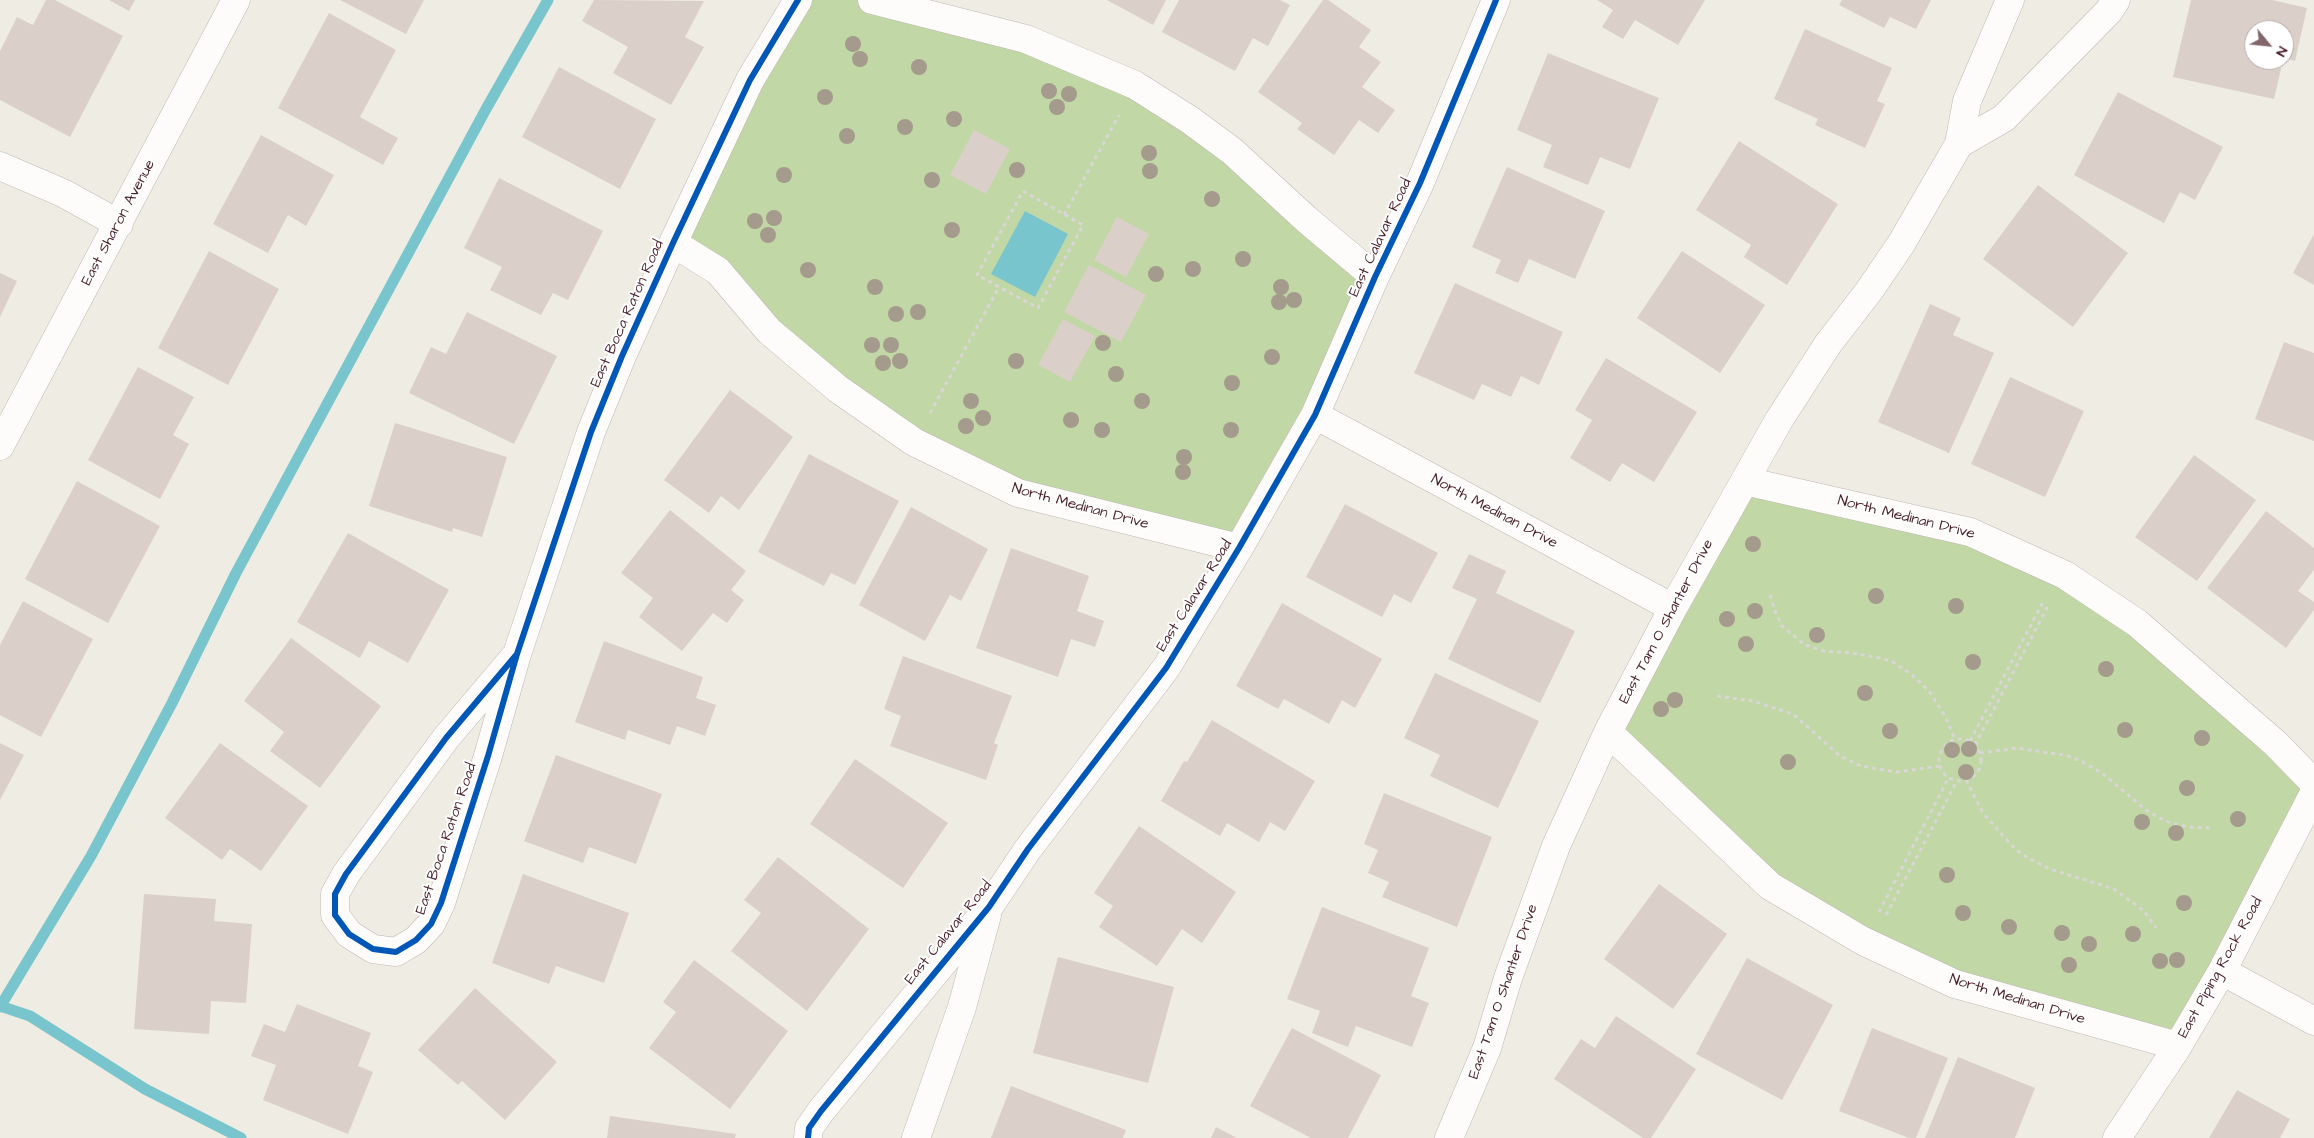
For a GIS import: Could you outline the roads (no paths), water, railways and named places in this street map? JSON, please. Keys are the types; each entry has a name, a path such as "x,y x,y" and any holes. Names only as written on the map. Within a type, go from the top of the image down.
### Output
{"street":[{"name":"East Sharon Avenue","path":"0,446 236,0"},
{"name":"East Boca Raton Road","path":"517,654 446,738 346,874 335,894 335,915 349,934 373,949 396,952 416,940 431,924 441,903 488,756 517,654 591,432 672,243 750,80 798,0"},
{"path":"872,0 1026,39 1135,86 1190,120 1232,151 1306,219 1375,277"},
{"name":"East Calavar Road","path":"808,1138 809,1128 821,1111 989,907 1028,849 1166,668 1240,548 1315,416 1375,277 1420,184 1496,0"},
{"name":"East Tam O Shanter Drive","path":"1449,1138 1487,1048 1508,978 1556,846 1608,732 1673,608 1779,420 1828,344 1901,244 1959,144 1967,101 2010,0"},
{"name":"East Tam O Shanter Drive","path":"1959,144 2004,118 2108,11 2116,0"},
{"path":"0,166 63,193 119,224"},
{"name":"North Medinan Drive","path":"672,243 718,271 769,331 838,389 914,442 1018,493 1240,548"},
{"name":"North Medinan Drive","path":"1315,416 1673,608"},
{"name":"North Medinan Drive","path":"1745,481 1970,532 2061,574 2136,623 2276,744 2314,783"},
{"name":"North Medinan Drive","path":"1608,732 1770,886 1866,943 1956,984 2178,1046"},
{"name":"East Piping Rock Road","path":"2117,1138 2178,1046 2222,971 2314,793"},
{"name":"East Calavar Road","path":"916,1138 962,1007 989,907"},
{"path":"2222,971 2314,1021"}],"water":[{"path":"1025,211 1068,234 1035,297 991,274"}],"waterway":[{"path":"0,1007 91,856 172,703 236,573 486,109 548,0"},
{"path":"0,1006 30,1016 145,1089 241,1138"}]}
